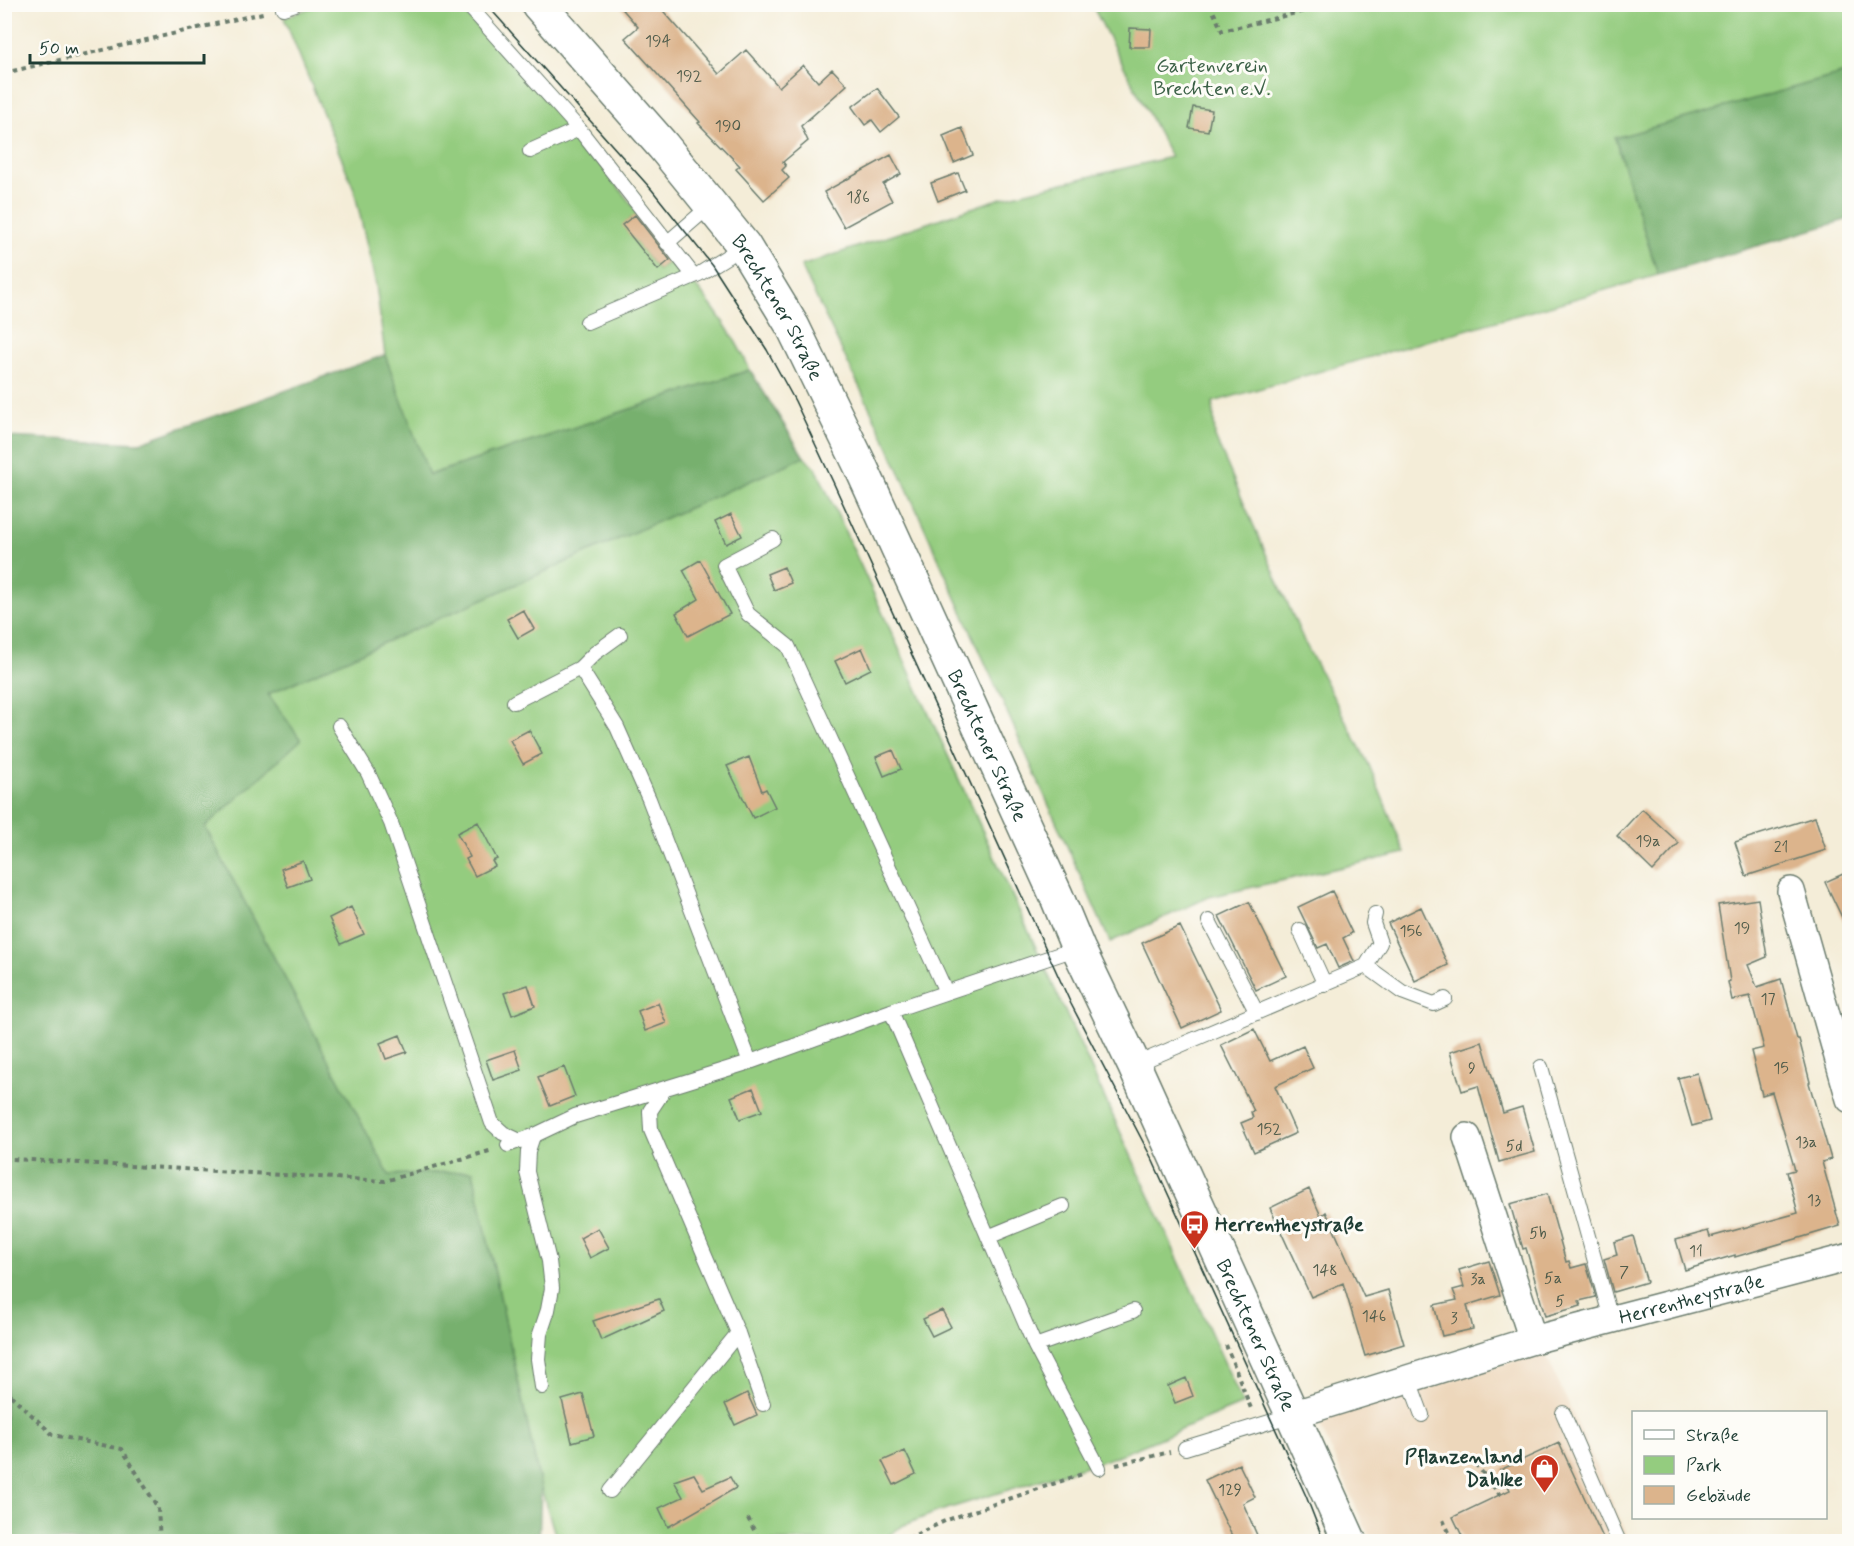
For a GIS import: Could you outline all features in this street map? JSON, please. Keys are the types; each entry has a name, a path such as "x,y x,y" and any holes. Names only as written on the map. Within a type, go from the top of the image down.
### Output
{"main road":[{"name":"Brechtener Straße","path":"538,4 663,146 744,246 793,327 860,465 1350,1542"}],"street":[{"path":"1791,891 1850,1099"},
{"path":"1467,1137 1533,1340"},
{"name":"Herrentheystraße","path":"1292,1415 1533,1340 1850,1257"}],"lane":[{"path":"467,4 579,129 694,276"},
{"path":"530,151 579,129"},
{"path":"668,243 711,206"},
{"path":"586,322 694,276 744,246"},
{"path":"773,539 724,565 748,614 788,646 946,992"},
{"path":"514,702 580,668 595,653 620,635"},
{"path":"580,668 617,727 649,799 750,1062"},
{"path":"339,726 368,773 391,823 492,1123 503,1133 520,1141 528,1151 527,1172 549,1261 552,1288 540,1334 538,1359 542,1387"},
{"path":"1134,1065 1366,966 1380,942 1373,923 1375,914"},
{"path":"1209,921 1257,1013"},
{"path":"1300,930 1325,984"},
{"path":"520,1141 575,1116 750,1062 891,1011 1078,948"},
{"path":"1366,966 1402,992 1434,1004 1445,999"},
{"path":"891,1011 1035,1346 1099,1468"},
{"path":"1541,1067 1611,1319"},
{"path":"664,1090 650,1111 651,1130 738,1333 763,1404"},
{"path":"988,1237 1063,1206"},
{"path":"1035,1346 1133,1311"},
{"path":"610,1491 738,1333"},
{"path":"1409,1380 1422,1415"},
{"path":"1563,1413 1619,1542"},
{"path":"1185,1448 1292,1415"}],"path":[{"path":"1210,4 1222,31 1333,4"},
{"path":"4,73 289,6"},
{"path":"4,1161 12,1159 385,1181 520,1141"},
{"path":"1226,1345 1257,1426"},
{"path":"4,1389 53,1435 122,1449 158,1508 160,1542"},
{"path":"900,1542 947,1520 1099,1468 1185,1448"},
{"path":"1470,1457 1500,1495"},
{"path":"748,1518 760,1542"},
{"path":"1443,1520 1454,1542"}],"shaded area":[{"path":"1545,1352 1630,1541 1371,1541 1318,1421"}],"green space":[{"path":"315,5 457,5 581,138 638,213 623,225 658,270 673,259 695,284 734,340 750,370 428,475 385,355 376,285 354,189 284,18"},
{"name":"Gartenverein Brechten e.V.","path":"1092,5 1849,5 1849,72 1615,138 1658,275 1213,402 1215,437 1304,641 1369,765 1405,853 1209,897 1110,942 888,446 801,266 1001,198 1171,157"},
{"path":"1849,72 1849,219 1658,275 1615,138"},
{"path":"385,355 429,475 750,370 804,457 268,694 301,740 205,827 389,1175 473,1171 541,1488 539,1541 5,1541 5,437 139,443"},
{"path":"804,457 816,468 1138,1169 1243,1404 1112,1458 937,1512 904,1525 880,1541 557,1541 541,1488 473,1171 389,1175 205,827 300,740 268,694"}],"building":[{"path":"618,4 657,4 719,74 746,50 779,87 803,65 818,82 832,69 847,85 801,126 808,141 783,162 786,166 782,170 789,178 764,200 736,169 740,166 698,123 700,122 625,38 638,27"},
{"path":"1130,28 1151,29 1150,47 1129,47"},
{"path":"877,88 899,117 881,132 872,120 865,125 852,107"},
{"path":"1193,107 1212,110 1208,131 1189,128"},
{"path":"962,128 973,155 954,163 943,136"},
{"path":"891,155 901,174 883,184 892,201 844,227 824,192"},
{"path":"958,173 965,190 938,201 931,183"},
{"path":"635,215 670,260 658,270 622,225"},
{"path":"731,514 742,536 726,544 715,522"},
{"path":"700,560 730,614 688,636 676,613 699,599 683,570"},
{"path":"784,567 791,583 774,590 767,574"},
{"path":"523,610 534,629 518,638 507,619"},
{"path":"862,648 871,669 845,682 835,661"},
{"path":"529,730 542,754 523,764 510,740"},
{"path":"893,750 901,769 884,776 876,757"},
{"path":"749,757 762,791 766,789 775,807 753,818 727,766"},
{"path":"1642,809 1679,843 1653,871 1617,836"},
{"path":"1815,817 1826,850 1746,876 1735,842"},
{"path":"478,822 497,859 492,861 495,866 475,876 466,859 470,857 457,833"},
{"path":"303,861 310,879 288,887 281,869"},
{"path":"1850,871 1850,934 1825,882"},
{"path":"1332,891 1352,933 1343,938 1354,961 1338,968 1327,944 1318,948 1298,907"},
{"path":"1758,899 1767,957 1748,965 1757,987 1781,979 1831,1159 1822,1162 1840,1226 1685,1270 1676,1240 1708,1231 1710,1237 1798,1213 1787,1172 1795,1170 1772,1092 1762,1095 1751,1051 1764,1048 1750,996 1732,1000 1718,905"},
{"path":"1249,902 1286,976 1256,990 1219,916"},
{"path":"351,907 364,934 341,944 329,918"},
{"path":"1421,907 1448,965 1415,981 1388,923"},
{"path":"1180,926 1221,1010 1182,1028 1142,943"},
{"path":"528,985 535,1006 512,1015 504,993"},
{"path":"658,1003 666,1023 645,1031 638,1011"},
{"path":"1254,1029 1270,1061 1303,1046 1313,1068 1275,1086 1296,1133 1254,1152 1241,1123 1253,1118 1251,1112 1254,1111 1221,1045"},
{"path":"400,1035 407,1052 386,1059 380,1043"},
{"path":"1482,1042 1503,1113 1522,1107 1535,1152 1499,1162 1478,1086 1462,1091 1450,1052"},
{"path":"515,1050 522,1070 493,1080 486,1060"},
{"path":"564,1067 575,1096 550,1106 538,1077"},
{"path":"1697,1073 1710,1121 1692,1126 1678,1078"},
{"path":"753,1088 762,1111 740,1119 731,1097"},
{"path":"1309,1189 1321,1216 1326,1212 1364,1297 1388,1290 1404,1344 1365,1356 1343,1283 1311,1297 1270,1208"},
{"path":"1547,1194 1566,1262 1569,1261 1571,1268 1586,1264 1596,1297 1579,1301 1581,1306 1545,1316 1526,1248 1523,1249 1510,1204"},
{"path":"598,1228 609,1248 590,1258 580,1238"},
{"path":"1633,1236 1647,1282 1613,1292 1604,1259 1617,1255 1614,1242"},
{"path":"1489,1261 1500,1295 1467,1305 1473,1329 1442,1336 1434,1305 1457,1300 1453,1290 1464,1287 1459,1270"},
{"path":"659,1299 664,1311 601,1340 593,1321"},
{"path":"942,1310 951,1327 932,1336 923,1319"},
{"path":"1186,1378 1193,1396 1175,1403 1168,1386"},
{"path":"747,1393 757,1415 735,1425 725,1404"},
{"path":"583,1394 594,1436 572,1442 562,1400"},
{"name":"Pflanzenland Dahlke","path":"1559,1443 1605,1542 1465,1542 1453,1517 1510,1490 1500,1470"},
{"path":"905,1451 916,1474 894,1485 882,1461"},
{"path":"1239,1464 1255,1497 1243,1503 1260,1542 1235,1542 1205,1480"},
{"path":"694,1474 703,1489 730,1477 736,1488 668,1527 659,1508 683,1497 674,1481"}],"tram line":[{"path":"486,4 652,190 712,265 767,350 795,401 1071,1004 1152,1159 1306,1496 1324,1542"}],"place":[{"name":"Herrentheystraße","path":"1194,1250"},
{"name":"Pflanzenland Dahlke","path":"1544,1494"}]}
